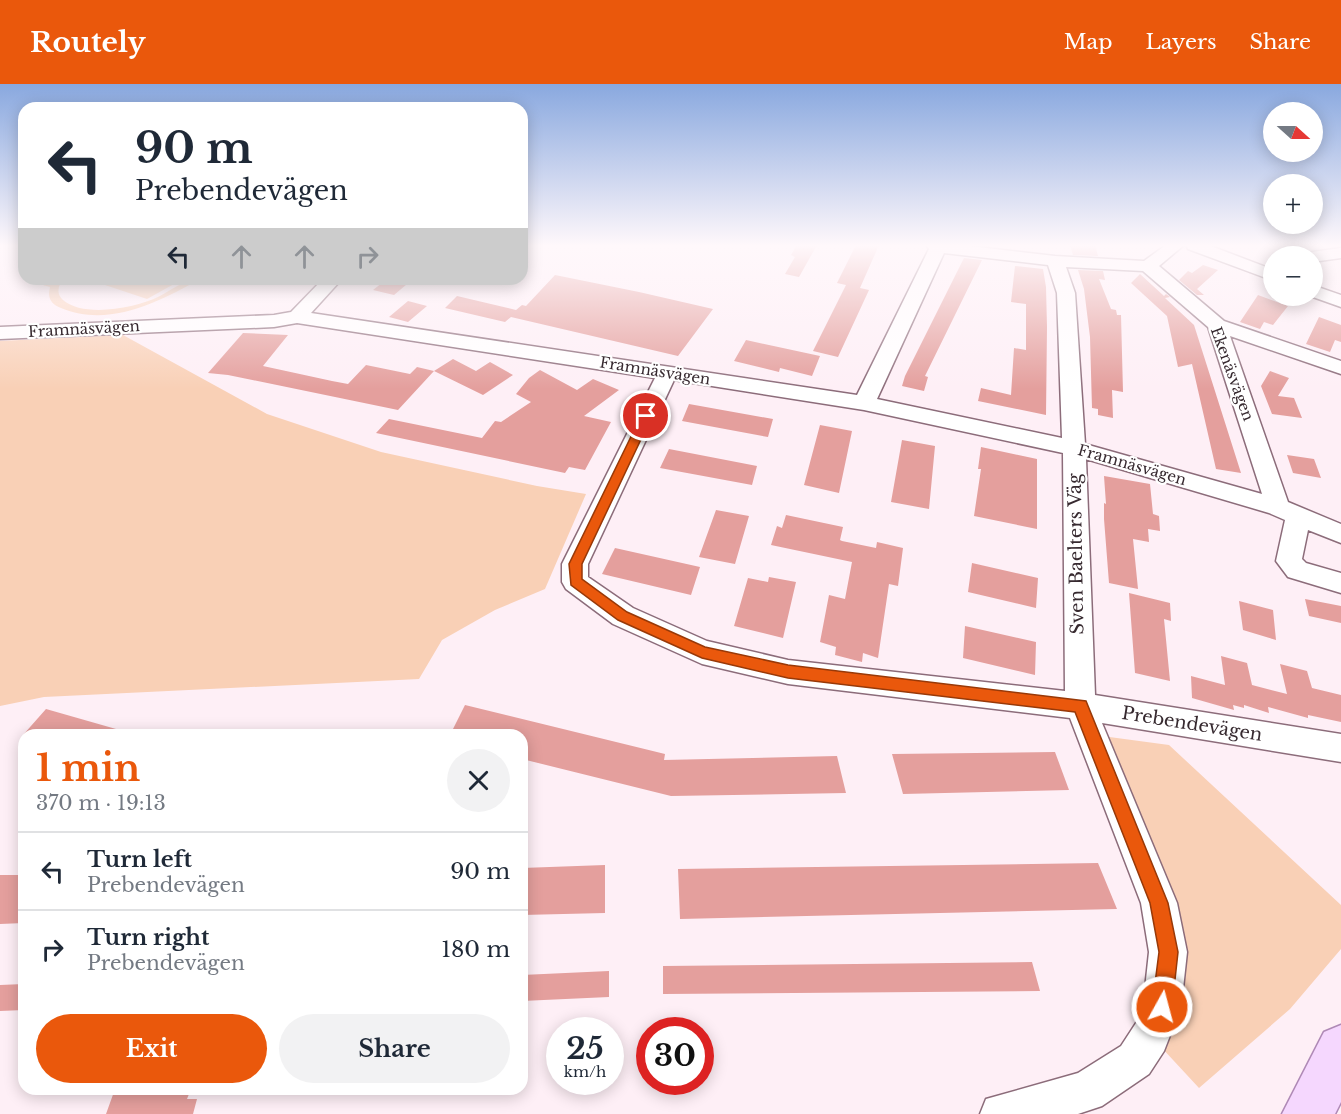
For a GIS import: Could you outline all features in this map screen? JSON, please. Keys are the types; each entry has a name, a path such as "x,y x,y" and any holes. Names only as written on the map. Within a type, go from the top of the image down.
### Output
{"main road":[{"path":"1308,1114 1341,1049"}],"street":[{"path":"297,317 320,293"},
{"path":"864,403 914,293"},
{"name":"Sven Baelters Väg","path":"1066,293 1074,448 1080,706"},
{"name":"Ekenäsvägen","path":"1180,293 1217,325 1288,511"},
{"path":"1323,294 1341,301"},
{"name":"Framnäsvägen","path":"0,333 263,321 297,317 864,403 1074,448 1288,511 1341,534"},
{"path":"1217,325 1341,368"},
{"name":"Prebendevägen","path":"667,373 575,564 575,582 622,616 702,652 788,672 1080,706 1341,748"},
{"path":"1288,511 1289,561 1297,570 1341,583"},
{"path":"1001,1114 1087,1091 1135,1060 1150,1037 1162,1007 1168,952 1159,903 1080,706"}],"shaded area":[{"path":"49,293 59,293 63,300 72,305 96,310 123,308 165,293 174,293 133,310 97,315 79,313 58,306 52,302"},
{"path":"129,293 158,293 147,299"},
{"path":"123,335 267,414 381,452 537,486 586,494 545,589 495,610 442,640 419,679 44,697 0,706 0,341"},
{"path":"1102,736 1169,745 1341,905 1341,949 1290,1009 1199,1088 1161,1047 1176,1023 1184,976"}],"building":[{"path":"538,293 644,293 713,309 678,356 511,317 505,322 445,308 457,296 516,310 522,305 526,306"},
{"path":"842,293 868,293 838,357 813,351"},
{"path":"946,293 966,293 925,376 928,377 924,391 902,386"},
{"path":"1012,293 1046,293 1046,415 978,401 981,388 1011,395 1014,348 1026,350 1026,304 1011,302"},
{"path":"1085,293 1105,293 1111,309 1116,310 1117,315 1121,315 1123,392 1112,390 1113,418 1098,415 1098,409 1092,408 1090,337"},
{"path":"1142,293 1161,293 1164,296 1166,294 1170,297 1165,298 1194,325 1241,473 1216,469 1192,364 1178,367 1167,316"},
{"path":"1258,295 1263,297 1263,306 1288,306 1273,325 1264,322 1260,329 1240,322"},
{"path":"408,301 427,306 408,322 389,317"},
{"path":"1319,317 1341,325 1341,342 1335,340 1330,352 1306,344"},
{"path":"243,333 288,335 263,366 332,381 348,384 366,365 410,374 417,367 434,371 398,410 228,375 208,373"},
{"path":"746,340 820,356 812,376 780,368 779,372 734,361"},
{"path":"453,359 476,371 490,362 513,375 483,395 434,371"},
{"path":"540,370 577,390 593,379 619,390 584,416 611,422 585,470 569,467 565,473 376,433 389,419 482,438 495,421 501,422 531,402 516,394 529,378"},
{"path":"1270,371 1289,378 1278,396 1294,398 1302,418 1272,414 1261,386"},
{"path":"689,404 773,419 768,437 682,421"},
{"path":"820,425 852,431 839,493 804,485"},
{"path":"902,440 935,446 929,509 891,502"},
{"path":"981,447 1037,459 1037,529 974,516 981,469 978,469"},
{"path":"669,449 757,466 752,485 660,468"},
{"path":"1287,455 1314,459 1321,478 1293,473"},
{"path":"1104,476 1150,484 1153,514 1159,516 1160,531 1148,529 1149,542 1133,539 1138,589 1109,583 1104,519 1104,503 1106,504"},
{"path":"716,510 749,516 735,564 699,557"},
{"path":"786,515 843,527 840,540 842,541 876,548 877,542 903,548 898,586 889,584 878,658 863,653 862,662 835,655 836,647 820,642 829,595 845,599 852,562 771,545 777,526 782,528"},
{"path":"615,548 700,567 691,595 602,574"},
{"path":"972,563 1038,578 1036,608 968,592"},
{"path":"769,577 796,582 783,638 734,626 748,578 768,582"},
{"path":"1129,593 1170,603 1171,621 1164,619 1170,681 1135,673"},
{"path":"1305,599 1341,606 1341,623 1309,616"},
{"path":"1239,601 1273,610 1276,640 1243,630"},
{"path":"965,626 1036,642 1035,675 963,658"},
{"path":"1221,656 1247,663 1252,685 1287,694 1280,664 1307,671 1312,688 1341,695 1341,722 1308,715 1308,718 1268,707 1269,713 1244,705 1244,708 1233,705 1234,710 1192,698 1191,676 1225,685"},
{"path":"465,705 665,754 664,760 837,756 846,793 671,796 528,760 528,729 453,729"},
{"path":"46,709 116,729 28,729"},
{"path":"1055,752 1069,790 903,794 892,754"},
{"path":"1098,863 1117,909 680,919 678,869"},
{"path":"605,865 605,913 528,915 528,868"},
{"path":"0,875 18,875 18,923 0,924"},
{"path":"1032,962 1040,991 663,994 663,966"},
{"path":"609,971 609,997 528,1001 528,975"},
{"path":"18,984 18,1010 0,1011 0,985"},
{"path":"113,1095 189,1095 187,1099 197,1099 193,1114 106,1114"}],"route":[{"path":"646,416 575,564 575,582 622,616 702,652 788,672 1080,706 1159,903 1168,952 1162,1007"}]}
